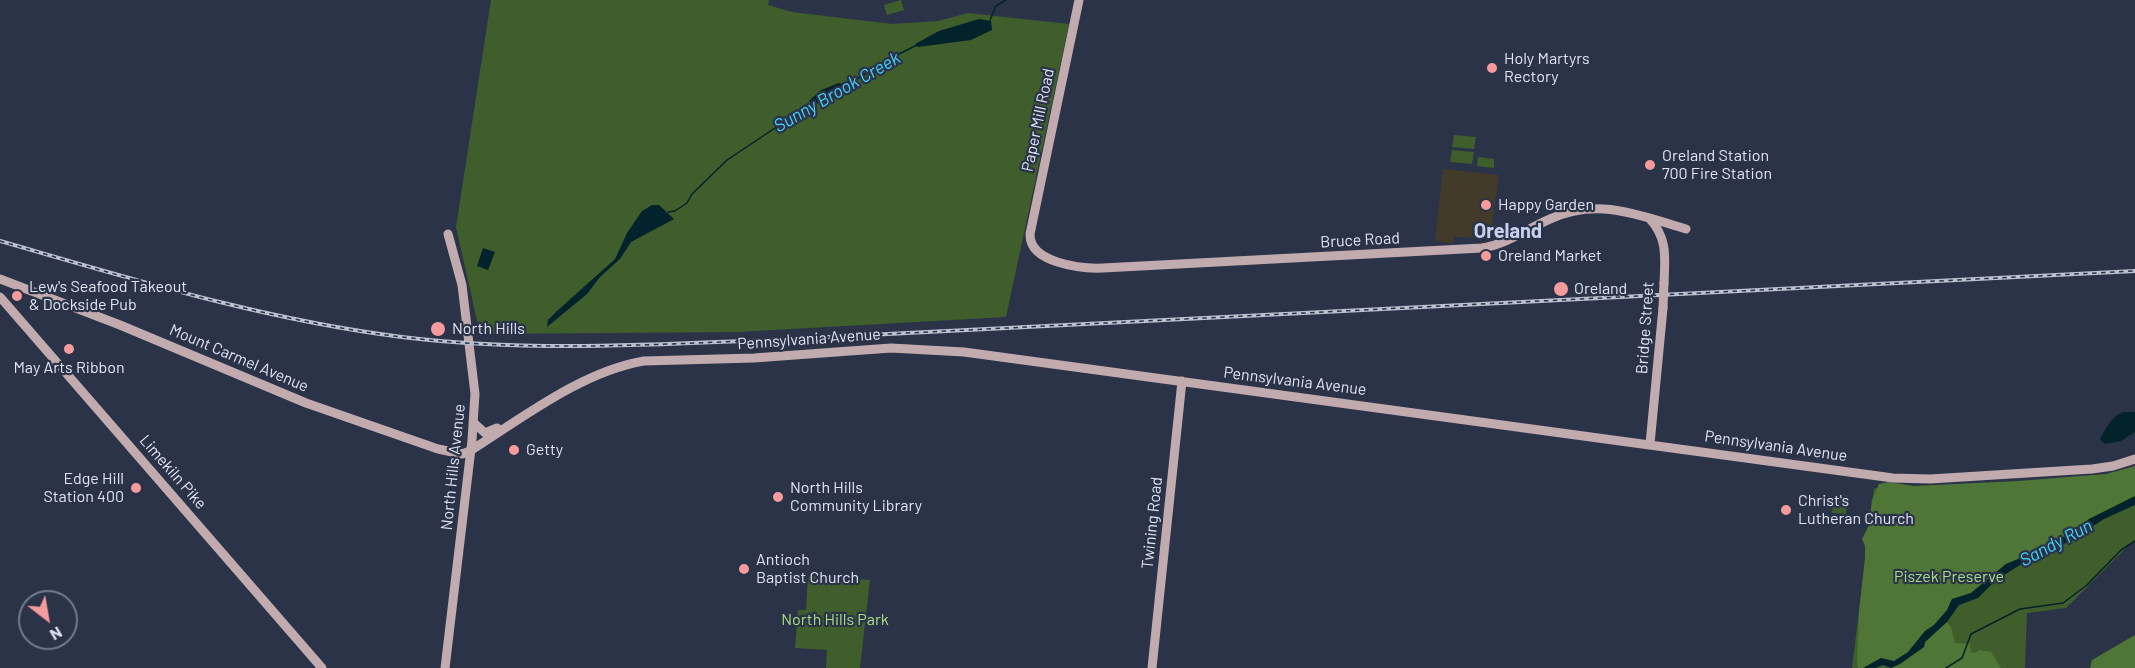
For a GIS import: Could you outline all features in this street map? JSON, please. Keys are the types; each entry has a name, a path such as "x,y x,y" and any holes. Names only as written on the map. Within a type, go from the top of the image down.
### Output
{"main road":[{"name":"Paper Mill Road","path":"1032,246 1030,234 1079,0"},
{"name":"Bruce Road","path":"1032,246 1047,257 1068,266 1103,268 1482,248 1509,240 1568,212 1616,209 1686,229"},
{"name":"Bridge Street","path":"1649,218 1659,231 1665,246 1663,308 1650,444"},
{"name":"North Hills Avenue","path":"445,668 471,451 475,394 460,276 448,234"},
{"name":"Mount Carmel Avenue","path":"0,279 120,325 306,403 438,449 462,454 471,451"},
{"name":"Limekiln Pike","path":"0,297 322,668"},
{"name":"Pennsylvania Avenue","path":"471,451 579,384 605,371 644,361 754,358 891,348 964,352 1911,479 2092,469 2113,466 2135,459"},
{"name":"Twining Road","path":"1152,668 1182,381"},
{"path":"474,423 485,433 506,423 519,421"}],"shaded area":[{"path":"1443,169 1499,175 1490,238 1454,237 1453,243 1435,241"}],"green space":[{"path":"491,0 769,0 768,5 792,12 892,24 938,21 968,13 1069,24 1006,317 738,332 480,334 456,227"},
{"path":"901,0 904,10 887,15 884,5"},
{"path":"1454,135 1476,137 1474,149 1452,147"},
{"path":"1452,150 1474,152 1472,164 1450,162"},
{"path":"1478,157 1494,159 1494,168 1477,166"},
{"name":"Piszek Preserve","path":"2135,466 2135,496 2089,519 2069,535 2006,564 1971,593 1952,599 1947,610 1934,625 1925,631 1908,652 1896,661 1881,658 1859,668 1857,665 1859,612 1865,558 1865,546 1862,539 1869,525 1872,500 1879,484 1888,482 1914,486 2018,481 2106,474"},
{"name":"Piszek Preserve","path":"2135,469 2135,542 2129,545 2066,608 2027,613 2025,668 1852,668 1874,488 1892,490 2092,480"},
{"path":"1834,494 1848,496 1846,514 1832,513"},
{"name":"North Hills Park","path":"808,576 870,580 860,668 826,668 827,650 795,648 798,610 806,610"},
{"path":"1947,622 1951,627 1955,643 1970,644 1971,652 1974,653 1980,650 1991,652 2001,668 1891,668 1923,648 1925,642"},
{"path":"2135,635 2135,668 2090,668 2092,660"}],"water":[{"path":"979,19 991,21 992,30 971,40 918,47 915,44 939,31"},
{"path":"839,83 846,85 846,88 835,97 812,104 809,101 821,90"},
{"path":"652,205 659,205 674,219 631,242 620,259 600,277 587,294 547,327 548,320 557,311 615,259 627,233 642,211"},
{"path":"483,248 495,252 488,270 477,266"},
{"path":"2123,412 2135,412 2135,432 2121,441 2105,444 2100,439 2112,419"},
{"name":"Sandy Run","path":"2135,496 2135,505 2104,519 2040,557 2020,565 1996,580 1978,598 1959,605 1947,622 1925,642 1924,647 1900,664 1891,668 1883,665 1863,668 1881,658 1894,661 1908,652 1925,631 1934,625 1947,610 1952,599 1971,593 2006,564 2069,535 2089,519"}],"waterway":[{"name":"Sunny Brook Creek","path":"990,20 996,6 1006,0"},
{"name":"Sunny Brook Creek","path":"846,86 887,60 917,45"},
{"name":"Sunny Brook Creek","path":"668,212 675,211 687,203 692,194 727,160 811,104"},
{"path":"1946,668 1962,658 1971,634 2020,609 2063,603 2087,585 2121,550 2135,541"}],"railway":[{"path":"0,241 199,297 351,330 448,342 539,346 769,340 2135,271"}],"place":[{"name":"Holy Martyrs Rectory","path":"1492,68"},
{"name":"Oreland Station 700 Fire Station","path":"1650,165"},
{"name":"Happy Garden","path":"1486,205"},
{"name":"Oreland Market","path":"1486,256"},
{"name":"Oreland","path":"1561,289"},
{"name":"Lew's Seafood Takeout & Dockside Pub","path":"17,296"},
{"name":"North Hills","path":"438,329"},
{"name":"May Arts Ribbon","path":"69,349"},
{"name":"Getty","path":"514,450"},
{"name":"Edge Hill Station 400","path":"136,488"},
{"name":"North Hills Community Library","path":"778,497"},
{"name":"Christ's Lutheran Church","path":"1786,510"},
{"name":"Antioch Baptist Church","path":"744,569"}],"district":[{"name":"Oreland","path":"1508,231"}]}
